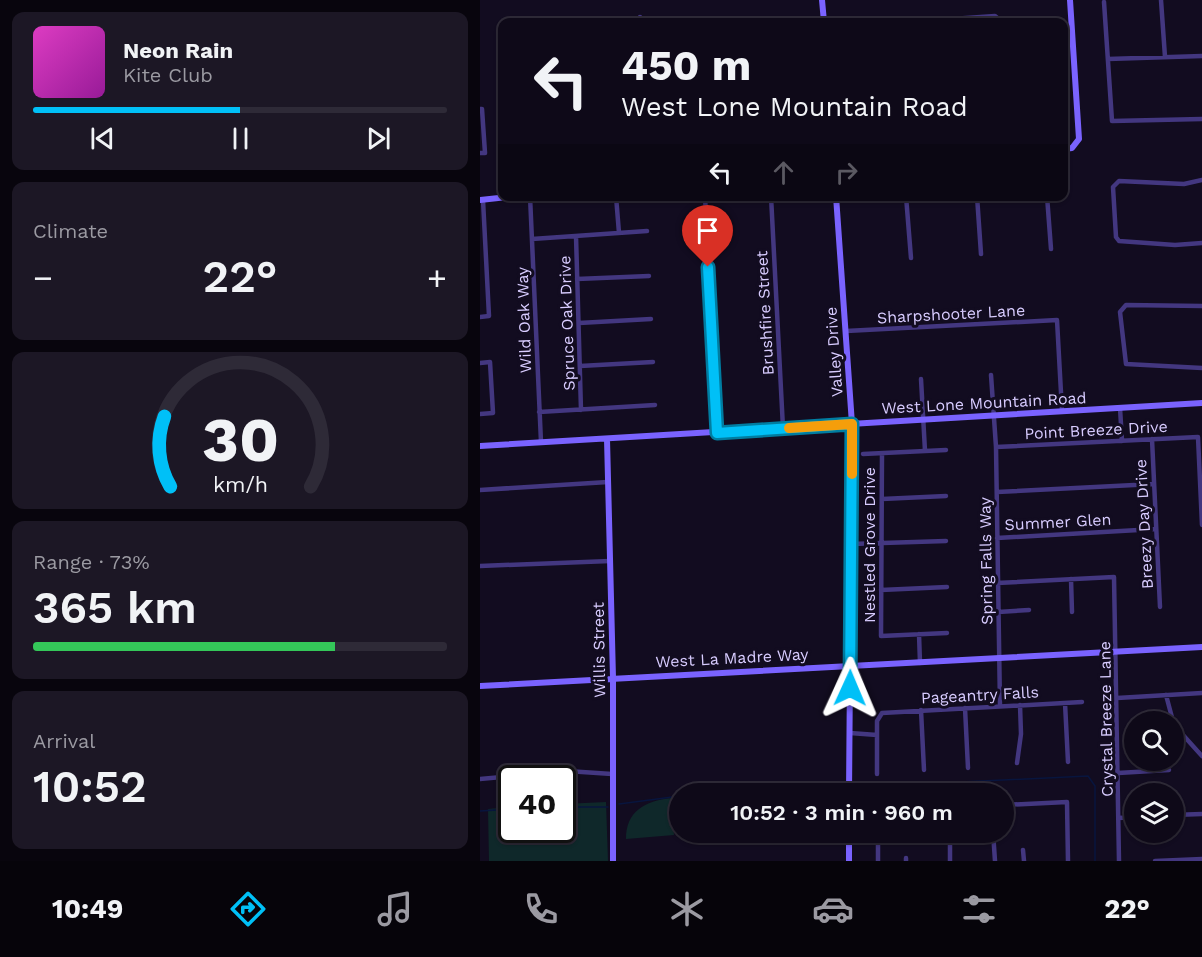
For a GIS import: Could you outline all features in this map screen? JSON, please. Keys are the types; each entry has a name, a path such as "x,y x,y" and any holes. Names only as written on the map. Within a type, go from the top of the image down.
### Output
{"street":[{"path":"822,0 824,18"},
{"path":"1068,148 1077,145 1079,139 1070,0"},
{"path":"1161,0 1165,57"},
{"path":"1104,2 1112,121 1202,119"},
{"path":"966,18 995,16 998,18"},
{"path":"1108,59 1202,56"},
{"path":"481,109 482,153"},
{"path":"1202,180 1184,184 1133,180 1115,183 1116,237 1119,241 1175,245 1202,243"},
{"path":"480,317 489,316 482,200 498,198"},
{"name":"Wild Oak Way","path":"531,201 541,442"},
{"path":"616,201 619,233"},
{"path":"705,201 717,433"},
{"name":"Brushfire Street","path":"771,201 783,428"},
{"name":"Valley Drive","path":"836,201 852,424 850,783"},
{"path":"906,201 911,258"},
{"path":"977,201 981,254"},
{"path":"1047,201 1051,249"},
{"path":"532,239 647,231"},
{"name":"Spruce Oak Drive","path":"576,236 581,410"},
{"path":"578,279 649,276"},
{"path":"1202,306 1141,304 1123,307 1120,312 1126,364 1180,369 1202,368"},
{"path":"579,323 651,319"},
{"name":"Sharpshooter Lane","path":"846,332 1057,320 1062,411"},
{"path":"480,363 490,362 493,413 480,414"},
{"path":"580,366 653,362"},
{"name":"Spring Falls Way","path":"991,375 996,447 1000,706"},
{"path":"921,379 925,451"},
{"name":"West Lone Mountain Road","path":"480,446 1202,403"},
{"path":"539,412 655,405"},
{"path":"1120,408 1122,441"},
{"name":"Point Breeze Drive","path":"996,447 1198,437 1202,525"},
{"name":"Willis Street","path":"606,439 613,678 613,861"},
{"name":"Breezy Day Drive","path":"1152,439 1160,607"},
{"path":"863,454 946,450"},
{"name":"Nestled Grove Drive","path":"882,454 880,636 919,634"},
{"path":"480,490 608,482"},
{"path":"997,492 1154,484"},
{"path":"882,499 946,496"},
{"name":"Summer Glen","path":"997,538 1156,529"},
{"path":"851,544 946,541"},
{"path":"480,566 610,561"},
{"name":"Crystal Breeze Lane","path":"1071,579 1114,577 1118,698 1119,861"},
{"path":"997,583 1071,579 1072,612"},
{"path":"881,590 947,587"},
{"path":"998,612 1029,610"},
{"path":"920,663 919,634 947,633"},
{"name":"West La Madre Way","path":"480,686 1202,647"},
{"path":"1118,698 1202,693"},
{"path":"1166,695 1174,725 1202,756"},
{"name":"Pageantry Falls","path":"877,735 880,715 886,712 1082,702"},
{"path":"1065,703 1068,762"},
{"path":"1017,763 1022,734 1020,705"},
{"path":"965,708 968,768"},
{"path":"921,710 924,770"},
{"path":"850,733 877,735 877,774"},
{"path":"480,779 567,771 612,774"},
{"path":"1118,773 1152,771"},
{"path":"1014,805 1067,802 1068,861"},
{"path":"1184,815 1202,814"},
{"path":"1119,818 1124,818"},
{"path":"849,843 849,861"},
{"path":"878,843 878,861"},
{"path":"950,843 950,861"},
{"path":"994,843 995,861"},
{"path":"1023,850 1024,861"},
{"path":"1155,861 1202,859"}],"green space":[{"path":"669,798 669,835 626,839 629,821 633,815 645,805"},
{"path":"606,802 608,861 489,861 488,809 498,808 498,843 576,843 576,803"}],"waterway":[{"path":"941,783 1088,776 1095,786 1095,861"},
{"path":"619,804 669,797"},
{"path":"576,807 608,807"},
{"path":"480,811 498,810"}],"slow traffic":[{"path":"789,428 852,424 852,474"}],"route":[{"path":"708,267 717,433 852,424 850,688"}]}
